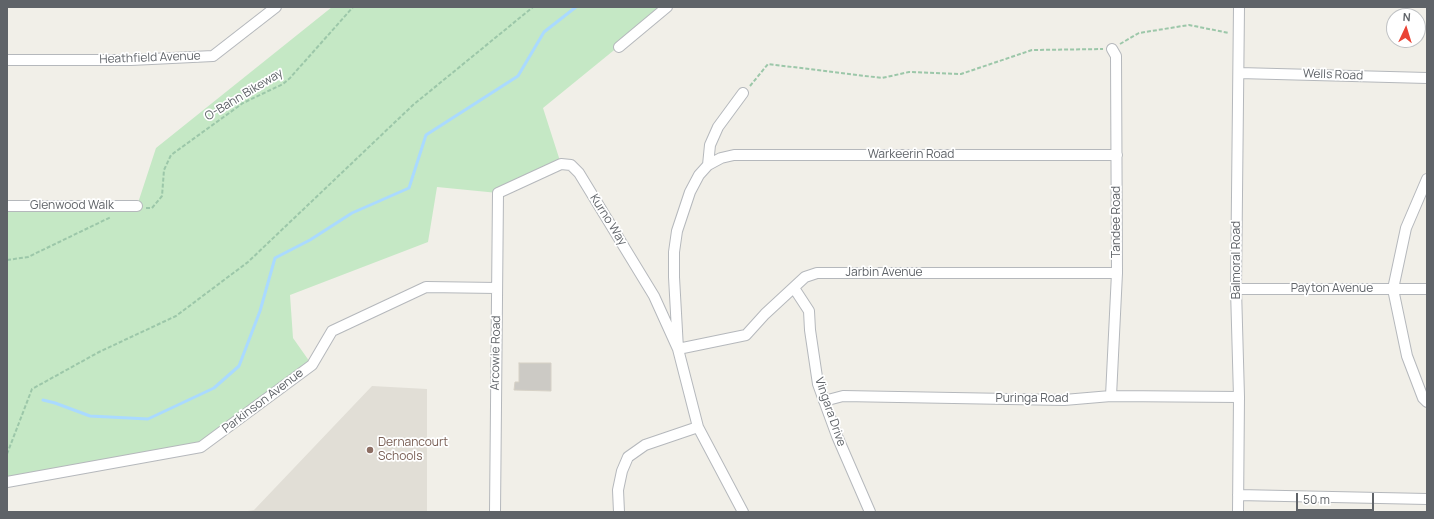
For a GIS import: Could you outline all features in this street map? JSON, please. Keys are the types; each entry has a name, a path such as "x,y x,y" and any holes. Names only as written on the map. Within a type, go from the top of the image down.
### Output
{"street":[{"name":"Heathfield Avenue","path":"7,60 131,60 213,56 276,7"},
{"path":"619,47 667,7"},
{"name":"Balmoral Road","path":"1238,512 1239,397 1236,288 1239,7"},
{"name":"Tandee Road","path":"1111,396 1117,273 1116,56 1112,49"},
{"name":"Wells Road","path":"1239,73 1427,78"},
{"path":"743,93 718,127 710,145 708,164 699,175 690,192 677,231 674,277 678,349 698,427 743,512"},
{"name":"Warkeerin Road","path":"708,164 721,158 734,155 1117,154"},
{"name":"Kurno Way","path":"498,193 562,164 571,165 579,173 654,296 678,349"},
{"path":"1427,179 1406,228 1393,289 1406,356 1423,398 1427,402"},
{"name":"Arcowie Road","path":"495,512 498,193"},
{"name":"Glenwood Walk","path":"7,206 134,206"},
{"name":"Jarbin Avenue","path":"678,349 746,335 765,314 804,277 818,273 1117,273"},
{"name":"Parkinson Avenue","path":"7,482 201,447 312,364 332,331 426,287 497,288"},
{"name":"Vingara Drive","path":"794,288 809,311 810,330 818,384 837,436 870,512"},
{"name":"Payton Avenue","path":"1236,288 1427,289"},
{"name":"Puringa Road","path":"824,401 843,396 1064,400 1111,396 1239,397"},
{"path":"619,512 620,483 622,471 628,457 645,445 698,427"},
{"path":"1238,495 1427,499"}],"path":[{"name":"O-Bahn Bikeway","path":"134,206 152,208 158,203 162,196 164,170 171,155 239,106 286,81 354,7"},
{"path":"7,454 32,390 99,352 176,316 248,262 413,105 533,7"},
{"path":"743,93 768,64 882,78 909,72 961,74 1032,50 1112,49 1138,33 1189,25 1226,33 1239,33"},
{"path":"7,260 28,257 134,206"}],"shaded area":[{"name":"Dernancourt Schools","path":"372,386 427,389 427,512 241,512 254,510"}],"green space":[{"path":"332,7 667,7 543,108 561,164 498,193 437,187 428,242 290,295 293,338 312,365 201,447 7,482 7,206 137,206 156,148"}],"building":[{"path":"519,363 551,363 551,391 514,390 515,382 519,382"}],"waterway":[{"path":"43,400 90,416 148,419 214,388 239,366 260,311 275,258 310,240 352,213 409,188 426,135 518,76 544,32 576,7"}],"place":[{"name":"Dernancourt Schools","path":"370,450"}]}
